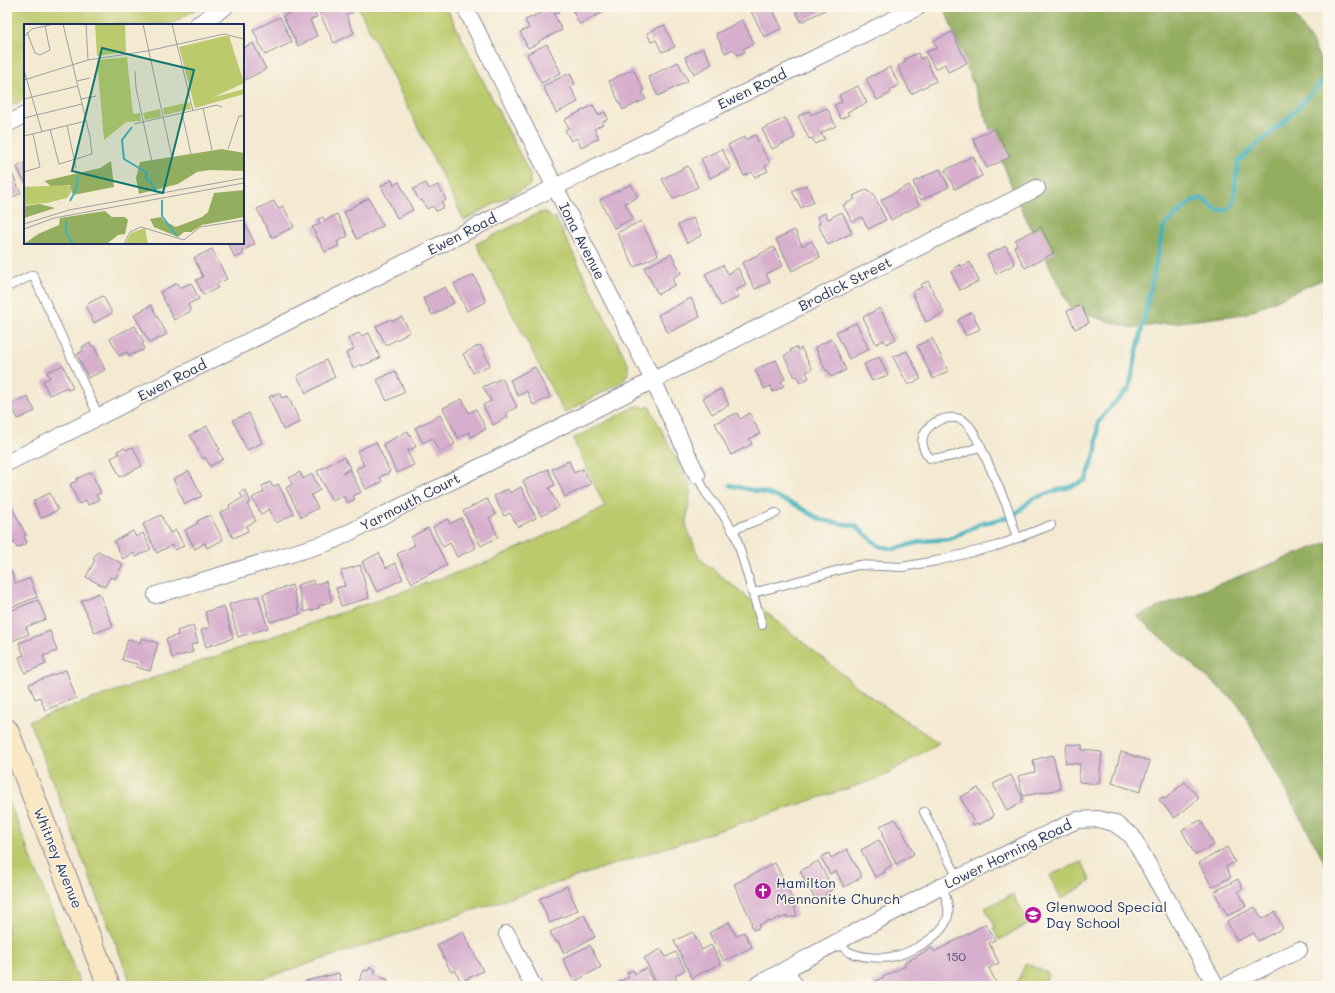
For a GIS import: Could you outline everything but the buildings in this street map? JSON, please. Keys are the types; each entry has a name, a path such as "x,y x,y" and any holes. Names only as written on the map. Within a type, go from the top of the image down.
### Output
{"street":[{"path":"199,24 225,7"},
{"name":"Ewen Road","path":"7,463 555,187 918,7"},
{"name":"Iona Avenue","path":"471,9 555,187 654,380 697,475"},
{"path":"7,124 24,116"},
{"name":"Brodick Street","path":"654,380 1037,188"},
{"name":"Yarmouth Court","path":"156,595 330,542 654,380"},
{"name":"Whitney Avenue","path":"7,730 109,986"},
{"name":"Lower Horning Road","path":"755,986 942,886 1077,820 1098,819 1114,823 1132,836 1216,986"},
{"path":"507,934 533,986"},
{"path":"1226,986 1299,950"},
{"path":"786,970 795,986"}],"lane":[{"path":"7,287 33,275 99,417"},
{"path":"981,446 937,459 930,458 924,452 922,443 924,432 929,425 952,417 965,421 981,446 1007,506 1017,538"},
{"path":"697,475 706,493 722,513 736,536 746,565 762,625"},
{"path":"732,530 776,513"},
{"path":"753,593 858,565 902,568 979,551 1052,525"},
{"path":"924,812 958,878"},
{"path":"838,941 848,952 868,957 890,957 907,952 926,942 941,929 948,917 948,909 942,886"}],"green space":[{"path":"7,7 199,7 172,24 24,24 24,100 7,108"},
{"path":"358,7 446,7 530,174 530,185 464,220"},
{"path":"944,7 1289,7 1312,42 1328,77 1328,277 1245,314 1132,328 1071,310 1016,198"},
{"path":"545,212 553,219 555,217 628,364 629,375 625,375 625,379 620,383 564,413 476,244 539,213"},
{"path":"639,406 646,408 649,406 691,487 686,525 699,558 868,695 939,743 880,778 240,986 132,986 29,721 493,560 605,507 573,439 634,407"},
{"path":"1328,542 1328,871 1321,855 1239,705 1136,616"},
{"path":"7,796 81,986 7,986"},
{"path":"1082,862 1091,881 1061,899 1050,875"},
{"path":"1013,894 1029,924 999,940 993,928 995,927 985,908"},
{"path":"1026,963 1049,974 1043,986 1015,986"}],"waterway":[{"path":"730,485 769,494 796,505 821,520 856,526 879,546 894,549 923,541 950,539 980,524 1013,516 1032,499 1070,487 1086,480 1096,451 1098,423 1111,406 1129,389 1164,226 1192,201 1202,198 1216,210 1227,210 1233,205 1238,162 1285,121 1328,76"}],"place":[{"name":"Hamilton Mennonite Church","path":"763,891"},
{"name":"Glenwood Special Day School","path":"1033,915"}]}
